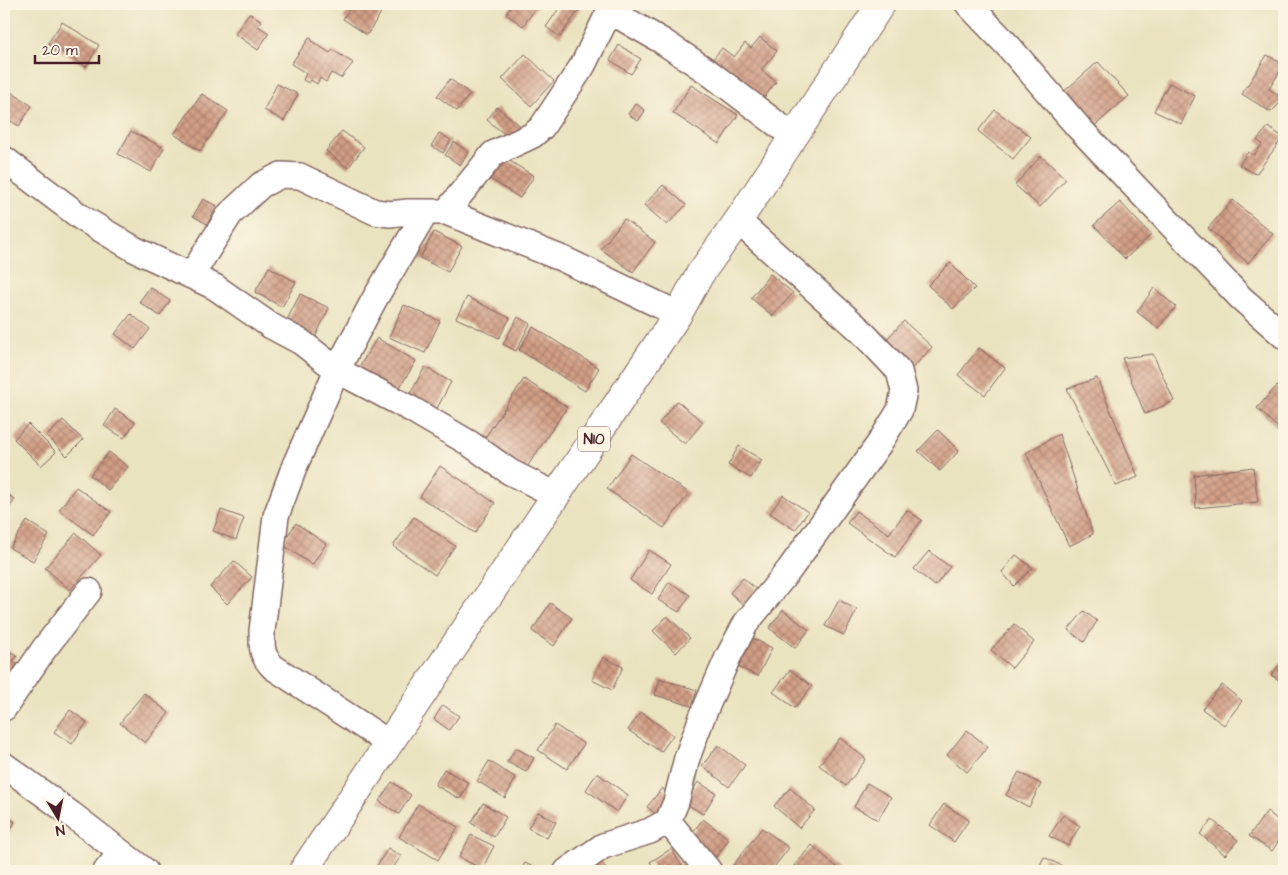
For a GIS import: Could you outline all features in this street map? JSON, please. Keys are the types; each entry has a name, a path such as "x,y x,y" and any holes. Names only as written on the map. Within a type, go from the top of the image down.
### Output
{"main road":[{"name":"N10","path":"303,871 678,314 700,274 738,221 882,4"}],"street":[{"path":"968,4 1010,48 1079,128 1241,298 1284,336"},
{"path":"389,743 273,667 265,659 262,648 265,601 276,516 295,465 336,370 374,300 436,212 493,154 533,135 542,127 583,65 612,7 707,71 794,137"},
{"path":"4,159 82,218 134,249 215,287 271,326 301,342 336,370 411,409 469,443 510,472 556,495"},
{"path":"191,276 230,214 261,185 281,175 300,176 374,212 390,214 436,212 563,259 678,314"},
{"path":"567,871 603,846 650,831 668,821 676,802 687,758 702,717 728,657 746,623 789,570 879,444 900,410 904,392 899,371 860,330 738,221"},
{"path":"4,708 44,649 89,591"},
{"path":"4,765 71,814 113,863 145,871"},
{"path":"668,821 709,871"}],"building":[{"path":"352,4 372,4 382,11 367,35 343,19"},
{"path":"513,4 539,4 523,26 506,14"},
{"path":"562,4 576,4 581,7 560,37 546,27"},
{"path":"249,13 262,21 258,26 269,33 258,50 235,34"},
{"path":"62,22 99,45 86,67 48,43"},
{"path":"310,37 313,42 330,53 333,50 353,63 341,78 331,73 326,82 320,78 317,84 311,80 309,83 303,80 306,73 291,64"},
{"path":"760,37 777,51 761,70 776,82 758,105 708,65 722,48 734,57 745,43 751,48"},
{"path":"619,45 641,59 631,74 610,60"},
{"path":"525,54 554,81 531,106 502,79"},
{"path":"1267,55 1284,65 1284,74 1280,71 1269,89 1284,99 1271,112 1242,94"},
{"path":"1098,62 1129,96 1091,129 1061,94"},
{"path":"450,79 470,94 457,111 437,96"},
{"path":"1169,83 1195,96 1181,124 1154,111"},
{"path":"277,84 298,94 284,121 264,110"},
{"path":"691,85 738,115 719,144 673,113"},
{"path":"11,92 32,106 19,126 4,117 4,104"},
{"path":"202,94 228,111 200,151 174,134"},
{"path":"636,103 645,111 638,121 628,114"},
{"path":"497,107 523,128 512,140 487,120"},
{"path":"995,110 1031,137 1013,159 978,131"},
{"path":"1268,127 1283,137 1256,174 1239,165 1248,152 1254,155 1262,144 1257,140"},
{"path":"131,131 164,148 151,172 118,154"},
{"path":"342,131 364,147 348,168 326,151"},
{"path":"439,133 451,140 443,153 431,146"},
{"path":"454,142 469,152 460,165 445,155"},
{"path":"1041,156 1066,179 1040,207 1015,185"},
{"path":"503,157 534,176 520,198 490,179"},
{"path":"663,185 686,205 667,225 644,205"},
{"path":"203,199 217,206 207,224 193,216"},
{"path":"1233,200 1273,234 1248,263 1208,228"},
{"path":"1120,202 1151,235 1125,259 1094,225"},
{"path":"624,219 655,242 633,272 601,249"},
{"path":"434,232 462,246 448,272 420,258"},
{"path":"950,263 975,288 953,309 928,285"},
{"path":"269,267 296,282 282,307 255,292"},
{"path":"770,274 793,293 773,316 751,298"},
{"path":"150,287 170,301 160,316 139,302"},
{"path":"1154,288 1176,307 1158,328 1137,312"},
{"path":"300,294 329,308 314,340 284,326"},
{"path":"467,297 510,318 499,338 456,318"},
{"path":"404,305 440,321 425,353 389,337"},
{"path":"131,314 150,329 135,349 115,334"},
{"path":"518,317 530,324 516,351 503,344"},
{"path":"904,321 932,347 911,370 882,344"},
{"path":"533,327 599,368 585,391 519,350"},
{"path":"377,338 416,361 395,395 356,372"},
{"path":"979,348 1005,368 985,395 958,375"},
{"path":"1153,354 1174,401 1145,414 1122,358"},
{"path":"425,367 451,382 435,412 408,397"},
{"path":"1097,378 1138,477 1116,486 1067,389"},
{"path":"524,379 567,407 523,473 480,445"},
{"path":"1277,386 1284,393 1284,418 1277,427 1257,408"},
{"path":"677,401 703,422 685,444 659,423"},
{"path":"115,409 135,422 124,438 104,426"},
{"path":"63,420 83,440 67,456 47,436"},
{"path":"28,424 56,452 41,466 14,439"},
{"path":"938,430 959,451 940,471 918,451"},
{"path":"1059,434 1093,534 1069,546 1026,453"},
{"path":"739,446 762,460 751,478 728,465"},
{"path":"109,452 128,467 108,490 90,475"},
{"path":"631,454 689,493 664,528 607,489"},
{"path":"440,466 495,503 475,533 420,497"},
{"path":"1253,467 1258,502 1196,508 1194,475"},
{"path":"76,487 111,512 93,535 59,510"},
{"path":"4,491 15,500 4,514"},
{"path":"783,495 808,512 795,530 770,513"},
{"path":"221,510 244,518 236,540 213,531"},
{"path":"907,510 922,520 895,557 847,523 856,511 889,534"},
{"path":"414,517 455,546 435,575 393,546"},
{"path":"27,521 49,535 33,561 10,548"},
{"path":"296,523 326,544 312,565 282,544"},
{"path":"76,533 101,555 70,590 45,568"},
{"path":"649,550 671,564 652,594 630,580"},
{"path":"929,551 950,567 935,586 914,569"},
{"path":"1016,555 1033,568 1014,586 1002,572"},
{"path":"234,561 252,577 227,604 210,587"},
{"path":"743,578 762,594 749,609 730,593"},
{"path":"669,582 690,595 679,612 658,600"},
{"path":"839,600 857,610 844,635 825,626"},
{"path":"550,603 572,618 554,646 532,631"},
{"path":"783,610 809,630 795,648 769,628"},
{"path":"1084,611 1097,621 1084,642 1068,630"},
{"path":"667,616 690,638 676,653 653,631"},
{"path":"1014,624 1034,642 1012,668 991,650"},
{"path":"750,637 772,648 758,676 736,666"},
{"path":"5,648 17,656 13,661 21,668 10,685 4,680"},
{"path":"603,657 623,667 612,690 592,680"},
{"path":"1284,659 1284,683 1271,675"},
{"path":"790,670 812,686 795,708 773,692"},
{"path":"660,679 697,690 692,706 655,695"},
{"path":"1222,685 1242,701 1224,725 1202,709"},
{"path":"144,693 169,713 145,743 120,723"},
{"path":"443,705 459,716 449,730 434,719"},
{"path":"70,710 87,722 72,744 54,732"},
{"path":"641,712 673,735 661,752 628,730"},
{"path":"555,725 584,744 567,769 538,750"},
{"path":"967,730 988,747 967,772 947,755"},
{"path":"840,738 866,759 846,786 819,765"},
{"path":"718,745 745,765 729,787 702,766"},
{"path":"516,748 534,758 526,772 507,762"},
{"path":"489,761 516,778 505,798 477,781"},
{"path":"444,769 469,783 460,799 435,785"},
{"path":"1019,772 1041,784 1029,807 1006,795"},
{"path":"597,773 628,795 617,812 586,790"},
{"path":"392,782 411,795 399,814 379,801"},
{"path":"698,782 716,793 703,814 685,803"},
{"path":"867,783 891,797 878,820 854,807"},
{"path":"662,788 675,798 660,817 647,807"},
{"path":"790,788 815,810 799,828 774,806"},
{"path":"483,803 506,817 494,837 471,823"},
{"path":"418,804 458,827 438,860 399,837"},
{"path":"944,804 969,820 954,842 930,825"},
{"path":"1267,811 1284,825 1284,833 1272,851 1249,836"},
{"path":"538,812 556,822 547,838 528,828"},
{"path":"4,815 15,822 4,841"},
{"path":"1063,815 1080,826 1068,846 1049,836"},
{"path":"703,819 729,839 715,858 688,838"},
{"path":"1212,820 1238,840 1225,855 1200,834"},
{"path":"762,828 789,848 771,871 734,871 730,869"},
{"path":"471,835 494,846 482,869 459,857"},
{"path":"812,845 839,869 837,871 798,871 793,867"},
{"path":"388,848 401,856 391,871 375,869"},
{"path":"671,849 685,871 656,871 650,862"},
{"path":"1044,857 1072,871 1037,871"},
{"path":"599,860 609,871 587,871"},
{"path":"525,863 542,871 520,871"}]}
